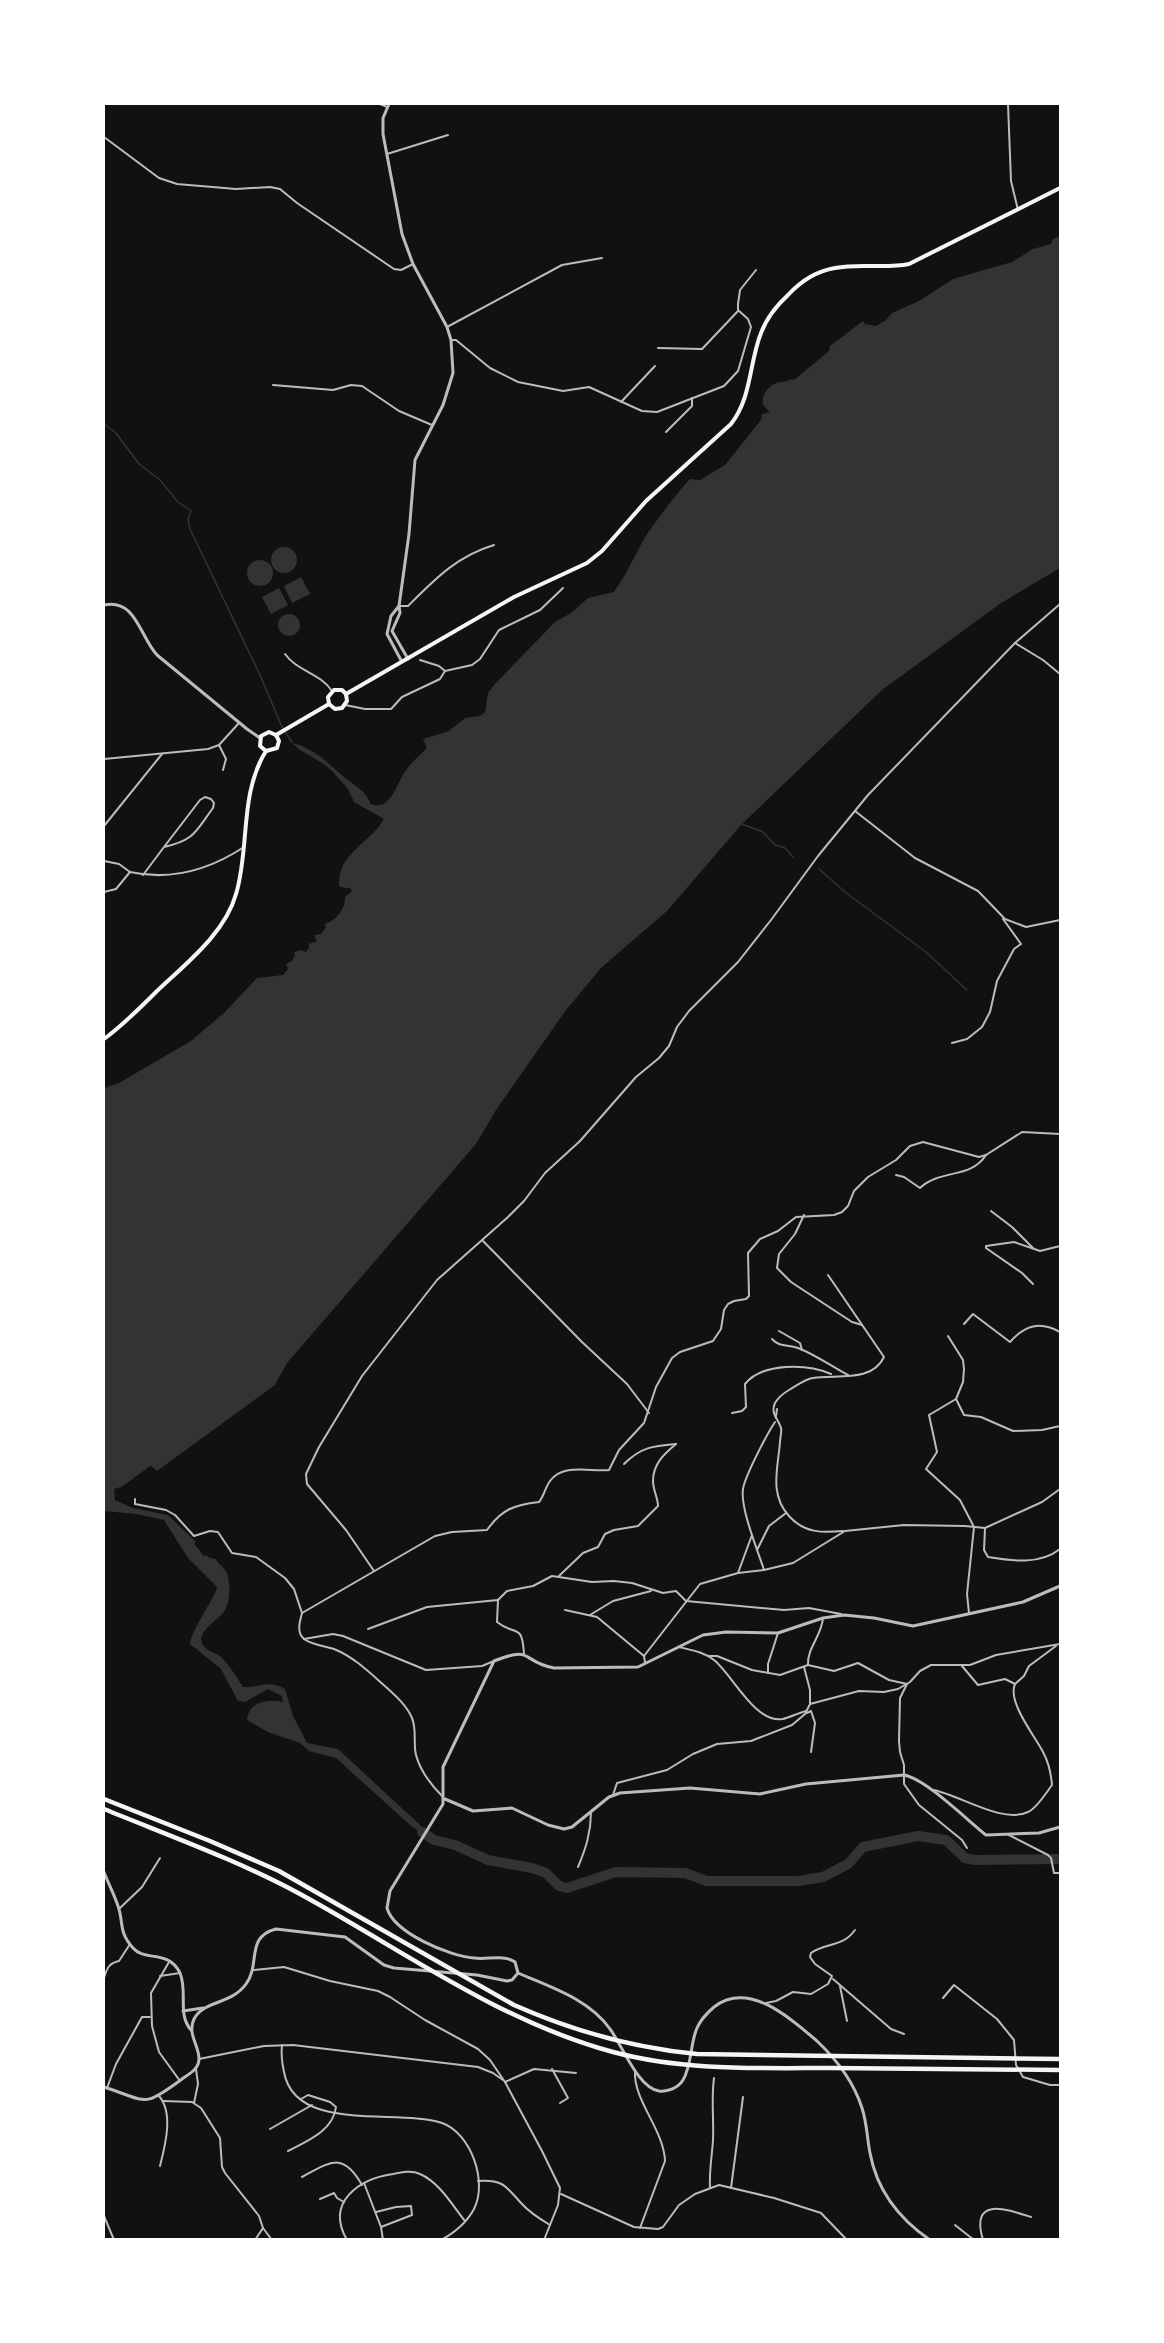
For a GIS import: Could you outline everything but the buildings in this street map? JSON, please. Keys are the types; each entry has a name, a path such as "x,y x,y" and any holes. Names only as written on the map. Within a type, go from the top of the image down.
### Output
{"highway":[{"path":"104,1799 279,1871 514,2005 593,2035 669,2052 725,2056 1060,2059"},
{"path":"104,1809 213,1853 270,1879 521,2020 593,2046 632,2057 724,2067 1060,2070"}],"main road":[{"path":"346,694 514,597 569,573 602,551 646,501 732,424 746,398 761,332 775,308 797,286 809,278 834,268 896,267 909,264 1060,188"},
{"path":"329,704 328,697 332,692 338,690 346,694"},
{"path":"329,704 338,709 345,705 346,694"},
{"path":"276,735 329,704"},
{"path":"269,732 276,735 279,741 277,748 266,751 260,746 260,738 264,733 269,732"},
{"path":"104,1039 127,1020 211,938 236,895 249,802 255,775 266,751"}],"street":[{"path":"380,104 388,105 383,118 383,134 402,234 413,264 447,327 451,340 453,373 443,405 415,460 400,613 392,631 408,659"},
{"path":"1008,104 1011,181 1018,210"},
{"path":"387,154 448,135"},
{"path":"104,137 159,178 177,184 236,189 270,187 280,189 394,269 401,270 413,264"},
{"path":"447,327 562,265 602,258"},
{"path":"658,348 702,349 738,310 740,290 756,270"},
{"path":"451,340 456,340 499,375 518,382 563,391 589,387 642,411 657,412 724,386 738,371 751,327 748,319 738,310"},
{"path":"747,343 757,345"},
{"path":"621,402 655,366"},
{"path":"273,385 333,390 351,384 362,386 399,411 432,425"},
{"path":"666,432 692,406 692,398"},
{"path":"399,606 408,606 444,571 473,551 494,545"},
{"path":"345,705 365,709 392,709 402,697 440,679 445,671 472,665 480,659 499,630 540,610 563,588"},
{"path":"104,605 116,604 128,609 136,620 148,646 157,655 238,723 260,738"},
{"path":"374,1571 346,1530 307,1484 306,1474 319,1447 362,1376 437,1280 524,1201 544,1173 580,1141 636,1077 659,1058 669,1046 677,1027 689,1011 738,962 855,811 1015,643 1060,604"},
{"path":"399,606 391,616 387,634 402,662"},
{"path":"1015,643 1043,660 1060,674"},
{"path":"285,654 293,662 321,679 332,692"},
{"path":"420,660 439,666 445,671"},
{"path":"104,759 208,749 219,745 238,723"},
{"path":"219,745 226,759 223,770"},
{"path":"104,826 162,754"},
{"path":"143,875 164,847 200,800 205,797 211,799 214,803 213,808 190,838 164,847"},
{"path":"855,811 915,858 978,891 1002,917 1021,944 1014,949 997,981 990,1012 982,1028 967,1039 952,1043"},
{"path":"104,861 118,864 130,872 143,875 172,876 209,866 244,847"},
{"path":"104,892 116,890 130,872"},
{"path":"1002,917 1026,927 1060,920"},
{"path":"302,1613 435,1536 452,1532 487,1530 498,1515 511,1508 539,1502 550,1481 566,1471 609,1470 618,1450 644,1424 656,1387 672,1358 680,1352 713,1341 721,1329 724,1310 728,1304 749,1296 747,1262 752,1246 760,1239 778,1232 796,1217 834,1215 842,1212 848,1206 854,1191 868,1177 896,1160 910,1146 918,1143 923,1142 979,1156 986,1155 1022,1132 1060,1134"},
{"path":"896,1175 904,1177 920,1188 925,1183 954,1172 967,1171 983,1160 986,1155"},
{"path":"991,1211 1012,1227 1035,1250"},
{"path":"804,1215 795,1234 779,1254 777,1269 782,1276 835,1311 852,1322 862,1325"},
{"path":"482,1240 582,1342 627,1384 649,1413"},
{"path":"1033,1284 986,1246 1014,1242 1035,1250 1060,1246"},
{"path":"828,1275 884,1357 882,1362 863,1374 810,1378 781,1396 776,1402 776,1421 781,1428 776,1466 776,1489 786,1513 797,1524 812,1531 846,1531 904,1525 985,1528 1042,1502 1060,1489"},
{"path":"964,1323 973,1314 1010,1342 1029,1327 1038,1325 1049,1326 1060,1332"},
{"path":"779,1331 800,1343 802,1350"},
{"path":"948,1336 963,1360 963,1382 956,1399 929,1415 937,1452 927,1469 960,1500 974,1527 967,1594 969,1613"},
{"path":"772,1339 784,1347 795,1346 819,1357 851,1376"},
{"path":"732,1413 742,1412 746,1407 746,1384 761,1373 796,1367 811,1368 834,1376"},
{"path":"956,1399 964,1415 981,1418 1006,1429 1034,1431 1060,1428 1060,1412"},
{"path":"765,1570 752,1535 743,1488 763,1443 776,1421 777,1409"},
{"path":"559,1576 583,1553 598,1547 605,1534 638,1526 655,1511 658,1500 653,1482 659,1458 676,1444 644,1448 624,1464"},
{"path":"135,1499 135,1504 166,1510 175,1515 194,1536 210,1531 218,1532 232,1553 256,1557 285,1578 294,1589 302,1613 299,1626 304,1639 335,1649 356,1662 404,1705 412,1718 416,1754 435,1789 445,1799 473,1811 512,1808 548,1825 564,1829 572,1827 613,1795 635,1791 690,1788 760,1794 806,1784 904,1775 911,1776 929,1789 986,1835 1039,1833 1060,1827"},
{"path":"758,1550 769,1526 786,1513"},
{"path":"985,1528 984,1550 988,1557 1024,1562 1054,1554 1060,1550"},
{"path":"644,1656 699,1584 738,1573 782,1567 802,1558 846,1531"},
{"path":"738,1573 752,1535"},
{"path":"368,1629 427,1607 498,1600 512,1588 533,1586 552,1576 592,1582 623,1582 663,1593 676,1591 686,1601 784,1610 809,1608 908,1626 1023,1602 1060,1586"},
{"path":"590,1615 613,1601 651,1591"},
{"path":"498,1600 497,1622 520,1632 524,1638 524,1654"},
{"path":"565,1610 597,1617 644,1656 646,1664"},
{"path":"304,1639 343,1636 426,1670 482,1666 515,1653 524,1654 541,1665 554,1668 638,1666 713,1633 778,1633 823,1618 844,1615"},
{"path":"808,1665 810,1651 821,1629 823,1618"},
{"path":"768,1673 768,1664 778,1633"},
{"path":"810,1704 860,1691 892,1690 907,1684 926,1667 970,1665 996,1655 1059,1645"},
{"path":"929,1789 950,1794 983,1810 1006,1815 1029,1812 1043,1797 1052,1785 1050,1769 1017,1707 1013,1696 1014,1684 1024,1676 1029,1666 1059,1645"},
{"path":"679,1647 708,1656 717,1656 752,1670 780,1675 808,1665 834,1671 858,1663 889,1680 907,1684"},
{"path":"708,1656 724,1668 739,1691 764,1714 772,1718 783,1719 807,1710"},
{"path":"183,2011 205,2008 224,2002 237,1994 254,1970 254,1953 258,1940 262,1934 276,1929 345,1937 384,1965 394,1968 512,1980 518,1973 518,1966 512,1960 471,1958 438,1948 399,1925 390,1917 386,1903 390,1892 445,1799 443,1767 494,1661"},
{"path":"962,1665 978,1685 1005,1679 1014,1684"},
{"path":"804,1667 810,1690 810,1704 805,1714"},
{"path":"907,1684 900,1698 899,1741 904,1765 904,1784 920,1805 962,1840 967,1848"},
{"path":"613,1795 617,1783 667,1770 693,1754 717,1744 751,1741 792,1725 811,1711 815,1723 811,1752"},
{"path":"578,1867 587,1846 591,1812"},
{"path":"1007,1834 1051,1859 1054,1873 1060,1873"},
{"path":"119,1909 142,1887 160,1858"},
{"path":"104,1872 119,1909 120,1928 130,1944 137,1952 160,1956 170,1961 180,1973 184,2022 191,2030 199,2059 196,2069 198,2084 194,2103"},
{"path":"855,1930 840,1943 811,1953 810,1958 891,2029 904,2034"},
{"path":"104,1978 106,1969 111,1963 119,1960 130,1944"},
{"path":"170,1961 151,1993 151,2017 159,2052 180,2081"},
{"path":"254,1970 284,1967 330,1981 378,1991 424,2020 478,2049 490,2060 505,2082 542,2151 561,2194 631,2226 663,2227 679,2205 719,2185 774,2198 821,2213 846,2240"},
{"path":"160,1976 180,1973"},
{"path":"518,1973 587,2006 609,2027 645,2084 652,2089 663,2091 675,2087 684,2078 694,2036 704,2016 720,2002 748,1998 766,2003 818,2042 854,2087 867,2128 871,2157 885,2196 907,2223 930,2240"},
{"path":"766,2003 776,2001 793,1992 811,1994 832,1979"},
{"path":"840,1984 847,2021"},
{"path":"943,1998 954,1985 997,2019 1014,2040 1016,2065 1023,2077 1050,2085 1060,2085"},
{"path":"191,2030 196,2017 205,2008"},
{"path":"151,2017 142,2017 105,2087 144,2100 159,2096 196,2069"},
{"path":"199,2059 282,2045 478,2067 493,2073 505,2082"},
{"path":"282,2045 285,2079 290,2091 300,2099 335,2115 420,2119 443,2123 458,2133 470,2149 479,2188 475,2208 465,2221 441,2240"},
{"path":"505,2082 534,2069 576,2073"},
{"path":"552,2069 568,2098 560,2103"},
{"path":"636,2070 633,2073 644,2104 665,2149 665,2161 640,2228"},
{"path":"710,2188 714,2078"},
{"path":"288,2151 318,2135 335,2115 336,2107 330,2102 308,2095 300,2099"},
{"path":"159,2096 167,2114 160,2166"},
{"path":"731,2188 743,2097"},
{"path":"163,2101 194,2103 201,2108 218,2132 222,2167 225,2173 259,2216 263,2228 272,2240"},
{"path":"270,2129 312,2105"},
{"path":"302,2177 332,2162 338,2161 349,2166 363,2184 376,2212 383,2240"},
{"path":"347,2240 341,2225 340,2212 349,2193 378,2176 407,2171 418,2173 437,2187 465,2221"},
{"path":"478,2181 490,2180 503,2184 531,2212 550,2225"},
{"path":"320,2199 334,2193 344,2202"},
{"path":"544,2240 561,2194"},
{"path":"376,2212 411,2206 412,2215 381,2227"},
{"path":"983,2240 979,2225 981,2216 988,2210 999,2207 1031,2217"},
{"path":"104,2216 114,2240"},
{"path":"955,2225 974,2240"},
{"path":"255,2240 263,2228"}],"shaded area":[{"path":"1060,236 1060,568 1001,603 882,690 742,824 667,911 602,967 566,1010 496,1110 476,1144 287,1363 275,1385 157,1471 150,1466 115,1492 115,1500 133,1508 168,1515 196,1542 194,1544 204,1556 216,1559 226,1571 229,1587 228,1602 222,1614 203,1634 201,1639 205,1648 221,1657 243,1687 268,1684 285,1689 293,1716 307,1743 338,1749 433,1837 434,1840 432,1840 410,1825 336,1758 309,1751 300,1743 268,1732 247,1720 255,1705 266,1701 283,1702 282,1696 268,1689 245,1702 238,1701 221,1669 190,1644 217,1589 216,1586 188,1558 164,1520 104,1511 104,1088 119,1083 191,1041 224,1013 257,978 283,975 288,969 286,964 292,961 295,955 294,952 301,950 306,952 309,944 317,941 314,935 321,934 326,927 325,924 333,920 342,910 345,897 352,891 350,888 339,886 343,865 384,819 354,802 348,789 333,772 292,743 307,748 320,757 363,792 371,804 384,804 393,794 406,770 427,748 423,739 449,731 465,718 480,716 485,712 488,693 494,685 555,622 571,613 588,598 614,592 648,532 690,479 700,480 725,465 761,420 762,414 770,412 762,401 771,386 778,382 794,380 829,351 830,346 863,321 865,324 876,326 892,313 919,301 953,279 1012,262 1033,249 1051,244 1053,239"},
{"path":"284,547 293,551 297,560 293,569 284,573 275,569 271,560 275,551"},
{"path":"260,560 269,564 273,573 269,582 260,586 251,582 247,573 251,564"},
{"path":"301,577 310,594 292,603 284,586"},
{"path":"279,588 288,605 271,614 262,597"},
{"path":"289,614 297,617 300,625 297,633 289,636 281,633 278,625 281,617"}],"pier":[{"path":"151,1466 157,1471 155,1474 151,1470 118,1491 118,1498 140,1506 138,1509 115,1500 114,1489 124,1486"}],"waterway":[{"path":"104,424 116,433 139,464 160,480 178,502 191,511 188,519 190,529 260,675 282,727 292,742"},
{"path":"742,824 763,832 775,845 785,848 793,857"},
{"path":"819,869 845,892 926,952 967,990"},
{"path":"422,1832 434,1840 455,1845 488,1860 532,1868 546,1873 559,1886 567,1888 616,1872 685,1873 707,1881 798,1881 823,1877 848,1864 863,1847 918,1836 946,1840 965,1858 975,1860 1060,1859"}]}
